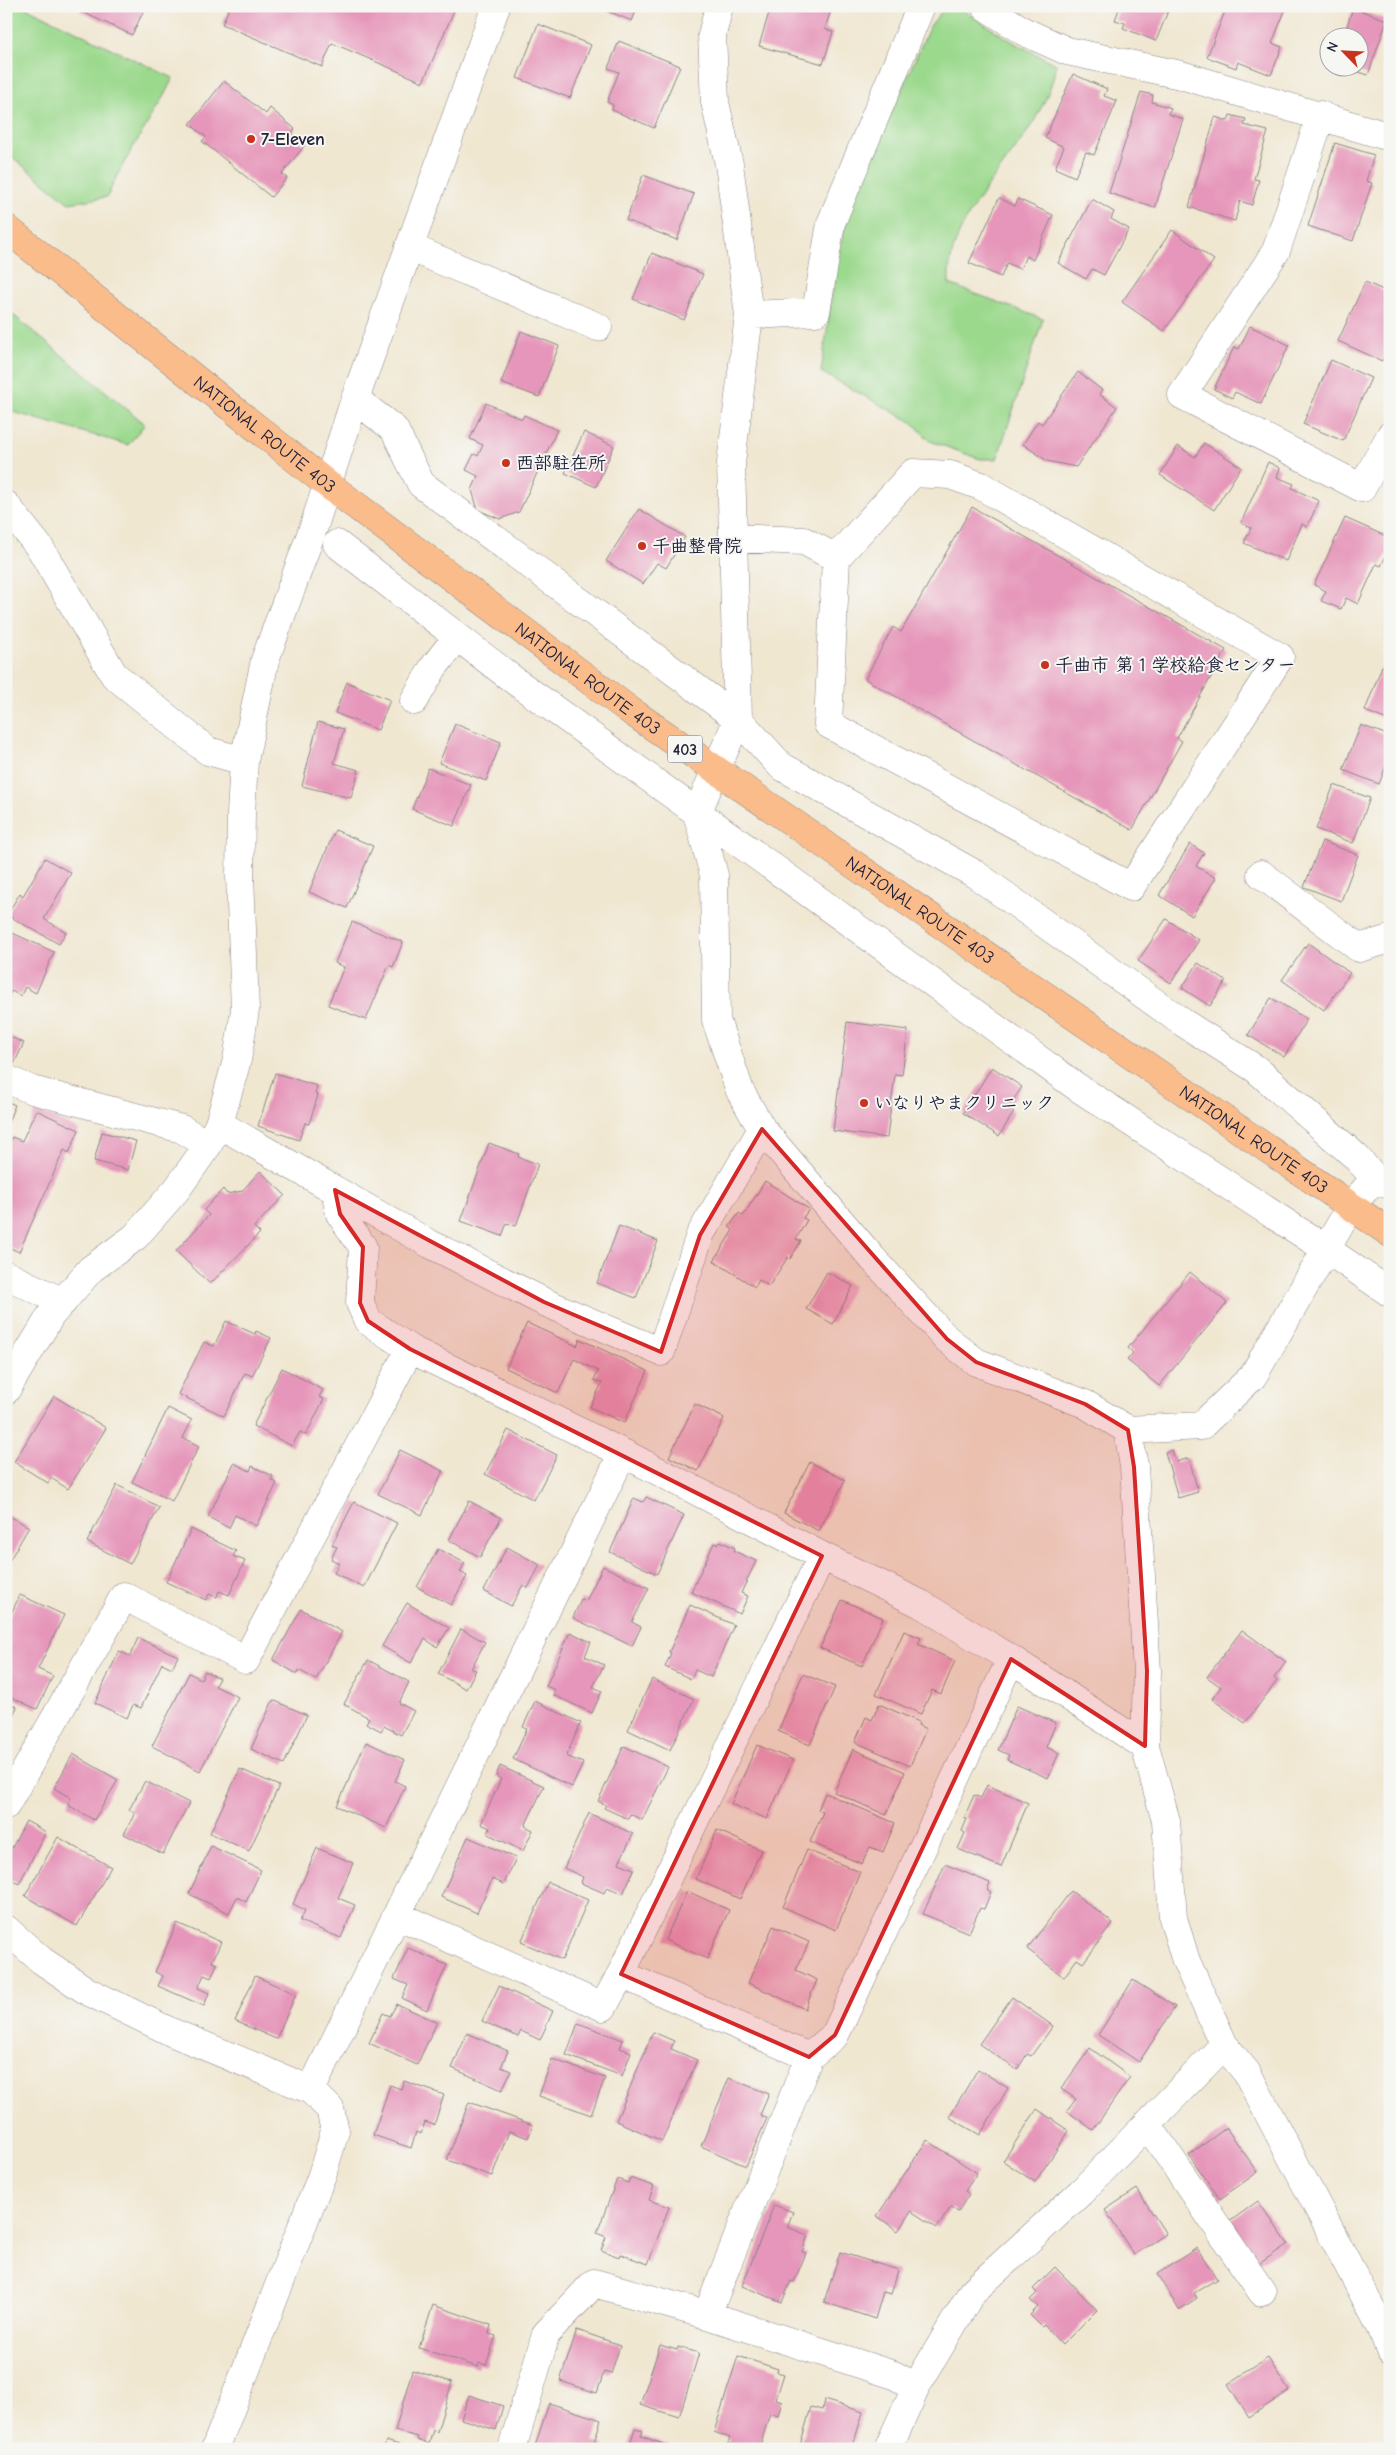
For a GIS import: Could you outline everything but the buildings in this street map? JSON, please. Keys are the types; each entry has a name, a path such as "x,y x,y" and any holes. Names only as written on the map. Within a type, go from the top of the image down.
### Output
{"highway":[{"name":"NATIONAL ROUTE 403","path":"6,228 327,484 632,712 1390,1233"}],"street":[{"path":"6,1390 51,1315 91,1269 135,1237 177,1188 213,1134 237,1060 245,1010 240,875 244,760 265,660 355,399 496,6"},
{"path":"355,399 394,429 421,484 738,719 781,766 975,874 1182,1022 1256,1069 1382,1181 1351,1206 1254,1376 1201,1426 1128,1430 1085,1404 976,1362 947,1340 873,1259 762,1129 740,1091 716,1020 714,875 697,813 738,719 734,538 730,464 748,315 729,164 715,102 712,35 719,6"},
{"path":"748,315 816,312 831,222 921,6"},
{"path":"985,6 1023,31 1066,50 1181,75 1390,137"},
{"path":"1321,115 1276,251 1182,395 1362,488 1390,436"},
{"path":"410,247 598,327"},
{"path":"913,473 950,475 981,486 1280,657 1131,888 828,724 836,558 913,473"},
{"path":"6,506 40,548 114,675 208,750 244,760"},
{"path":"734,538 804,541 836,558"},
{"path":"337,544 515,682 1077,1087 1326,1248 1390,1293"},
{"path":"414,701 433,668 457,637"},
{"path":"1260,874 1359,948 1390,940"},
{"path":"6,1079 32,1090 182,1129 213,1134 335,1190 430,1244 544,1302 660,1352 700,1235 762,1129"},
{"path":"335,1190 340,1214 362,1247 360,1303 368,1321 410,1349 622,1453 822,1556 921,1604 1011,1659 1145,1746"},
{"path":"6,1276 63,1302"},
{"path":"6,1804 124,1596 246,1660 410,1349"},
{"path":"1128,1430 1134,1467 1147,1671 1145,1746 1166,1821 1173,1918 1186,1961 1224,2046 1247,2073 1382,2329 1390,2351"},
{"path":"311,2090 622,1453"},
{"path":"397,1914 603,2007 621,1974 822,1556"},
{"path":"707,2315 809,2057 836,2035 1011,1659"},
{"path":"6,1929 41,1960 87,1991 171,2032 311,2090 330,2109 335,2131 322,2175 215,2449"},
{"path":"621,1974 809,2057"},
{"path":"888,2449 916,2387 972,2292 1081,2192 1224,2046"},
{"path":"1148,2124 1262,2292"},
{"path":"512,2449 546,2334 594,2283 707,2315 894,2375 916,2387"}],"highlighted area":[{"path":"762,1129 947,1339 976,1362 1085,1404 1128,1430 1134,1467 1147,1671 1145,1746 1011,1659 835,2035 809,2057 621,1974 822,1556 410,1349 368,1321 360,1303 363,1247 340,1214 335,1190 544,1302 661,1352 700,1235"}],"green space":[{"path":"6,6 23,6 173,78 122,166 107,197 69,203 6,152"},
{"path":"946,6 956,6 1018,45 1056,64 1048,93 1034,121 978,201 962,228 952,255 949,284 1043,319 997,459 980,459 930,441 913,423 821,372 837,260 851,203 930,26"},
{"path":"6,309 145,424 128,445 6,410"}],"place":[{"name":"7-Eleven","path":"251,139"},
{"name":"西部駐在所","path":"506,463"},
{"name":"千曲整骨院","path":"642,546"},
{"name":"千曲市 第１学校給食センター","path":"1045,665"},
{"name":"いなりやまクリニック","path":"864,1103"}]}
